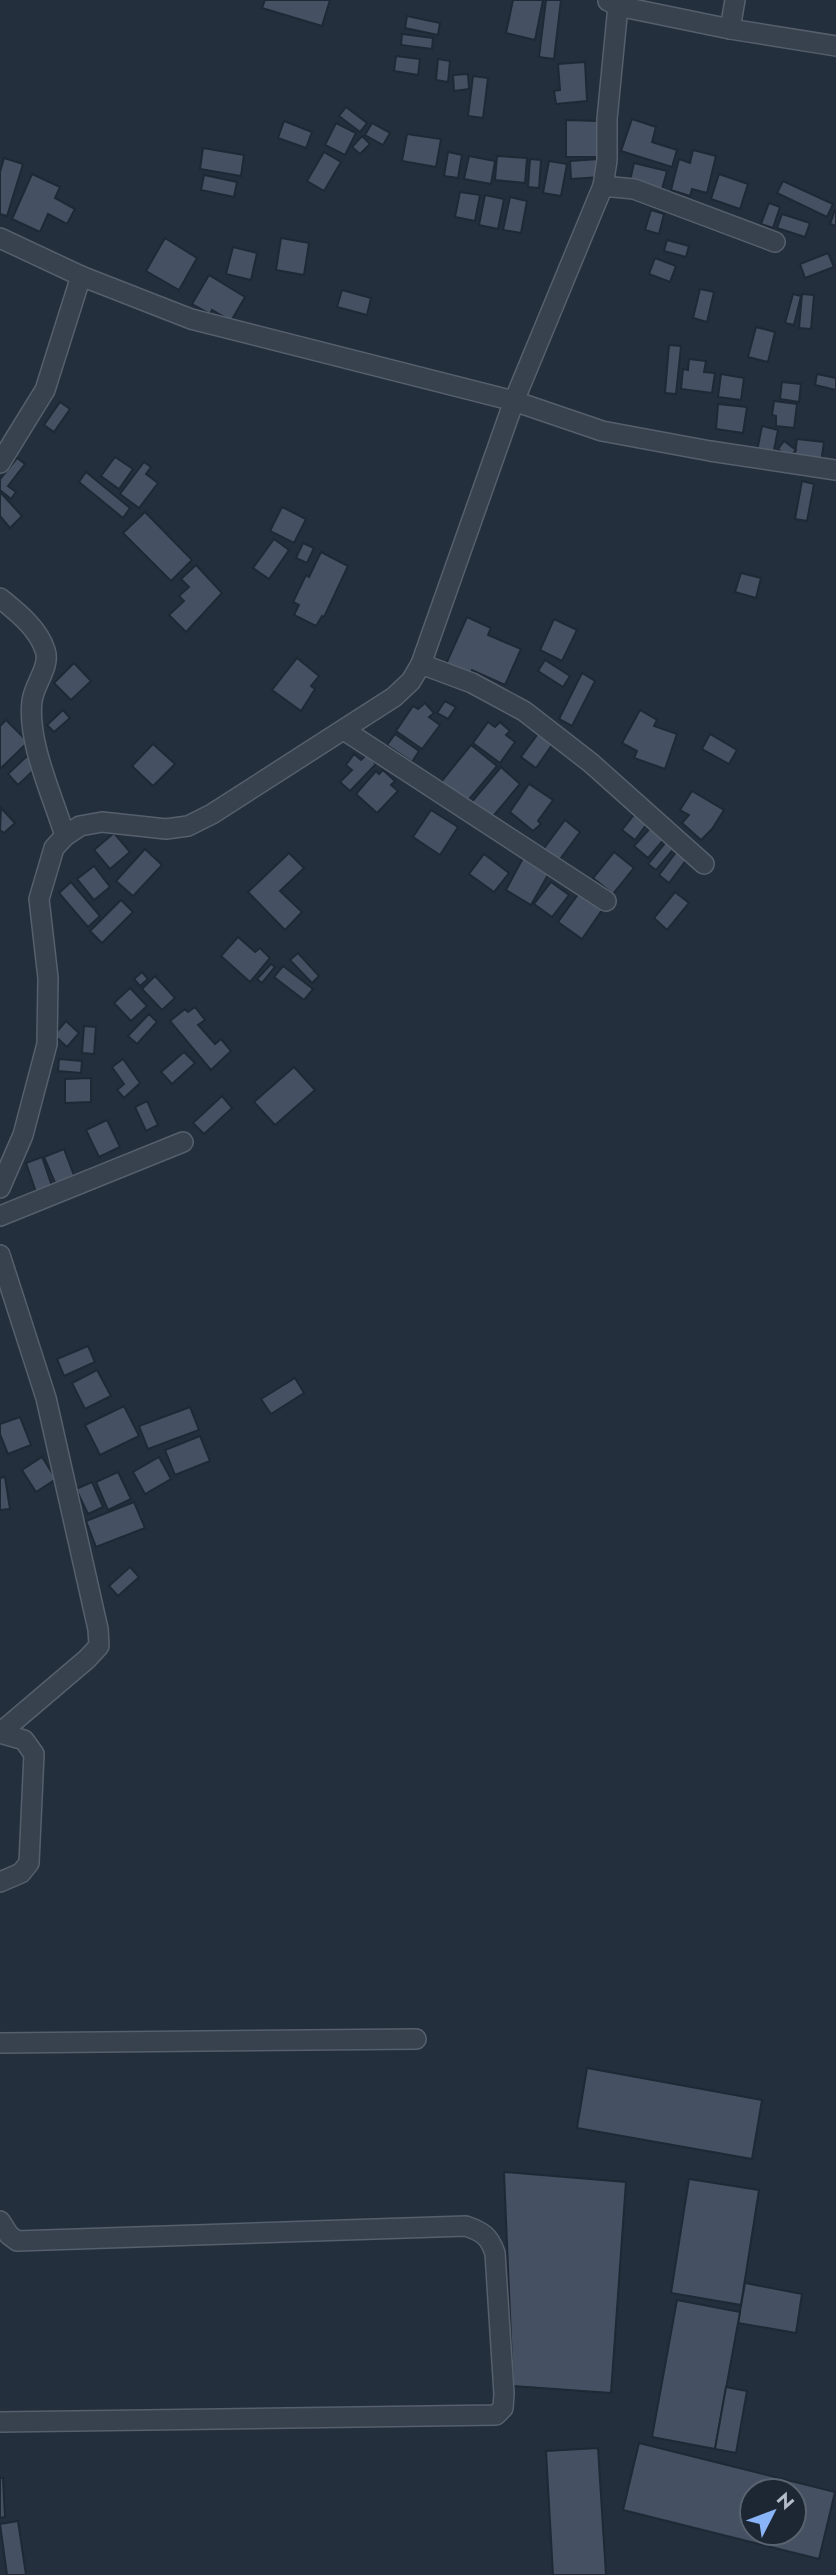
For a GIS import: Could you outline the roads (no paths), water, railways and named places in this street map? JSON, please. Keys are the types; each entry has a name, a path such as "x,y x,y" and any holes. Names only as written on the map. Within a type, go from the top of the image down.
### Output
{"street":[{"path":"730,29 735,0"},
{"path":"0,1188 23,1135 47,1044 48,978 39,899 54,848 80,826 102,822 166,829 188,826 239,798 394,697 411,681 421,664 514,401 603,186 607,160 613,3 730,29 836,46"},
{"path":"603,186 634,190 775,242"},
{"path":"0,238 81,276 191,319 514,401 602,431 836,470"},
{"path":"0,463 45,390 81,276"},
{"path":"0,598 40,637 45,648 47,657 32,700 33,724 36,745 65,836"},
{"path":"421,664 472,683 524,712 591,762 704,864"},
{"path":"344,730 606,901"},
{"path":"0,1216 183,1142"},
{"path":"0,1255 46,1398 99,1629 99,1646 0,1733 24,1740 34,1754 29,1863 21,1872 0,1882"},
{"path":"0,2043 416,2039"},
{"path":"0,2221 9,2235 17,2241 466,2226 483,2232 490,2240 495,2253 504,2394 503,2408 496,2415 0,2422"}]}
